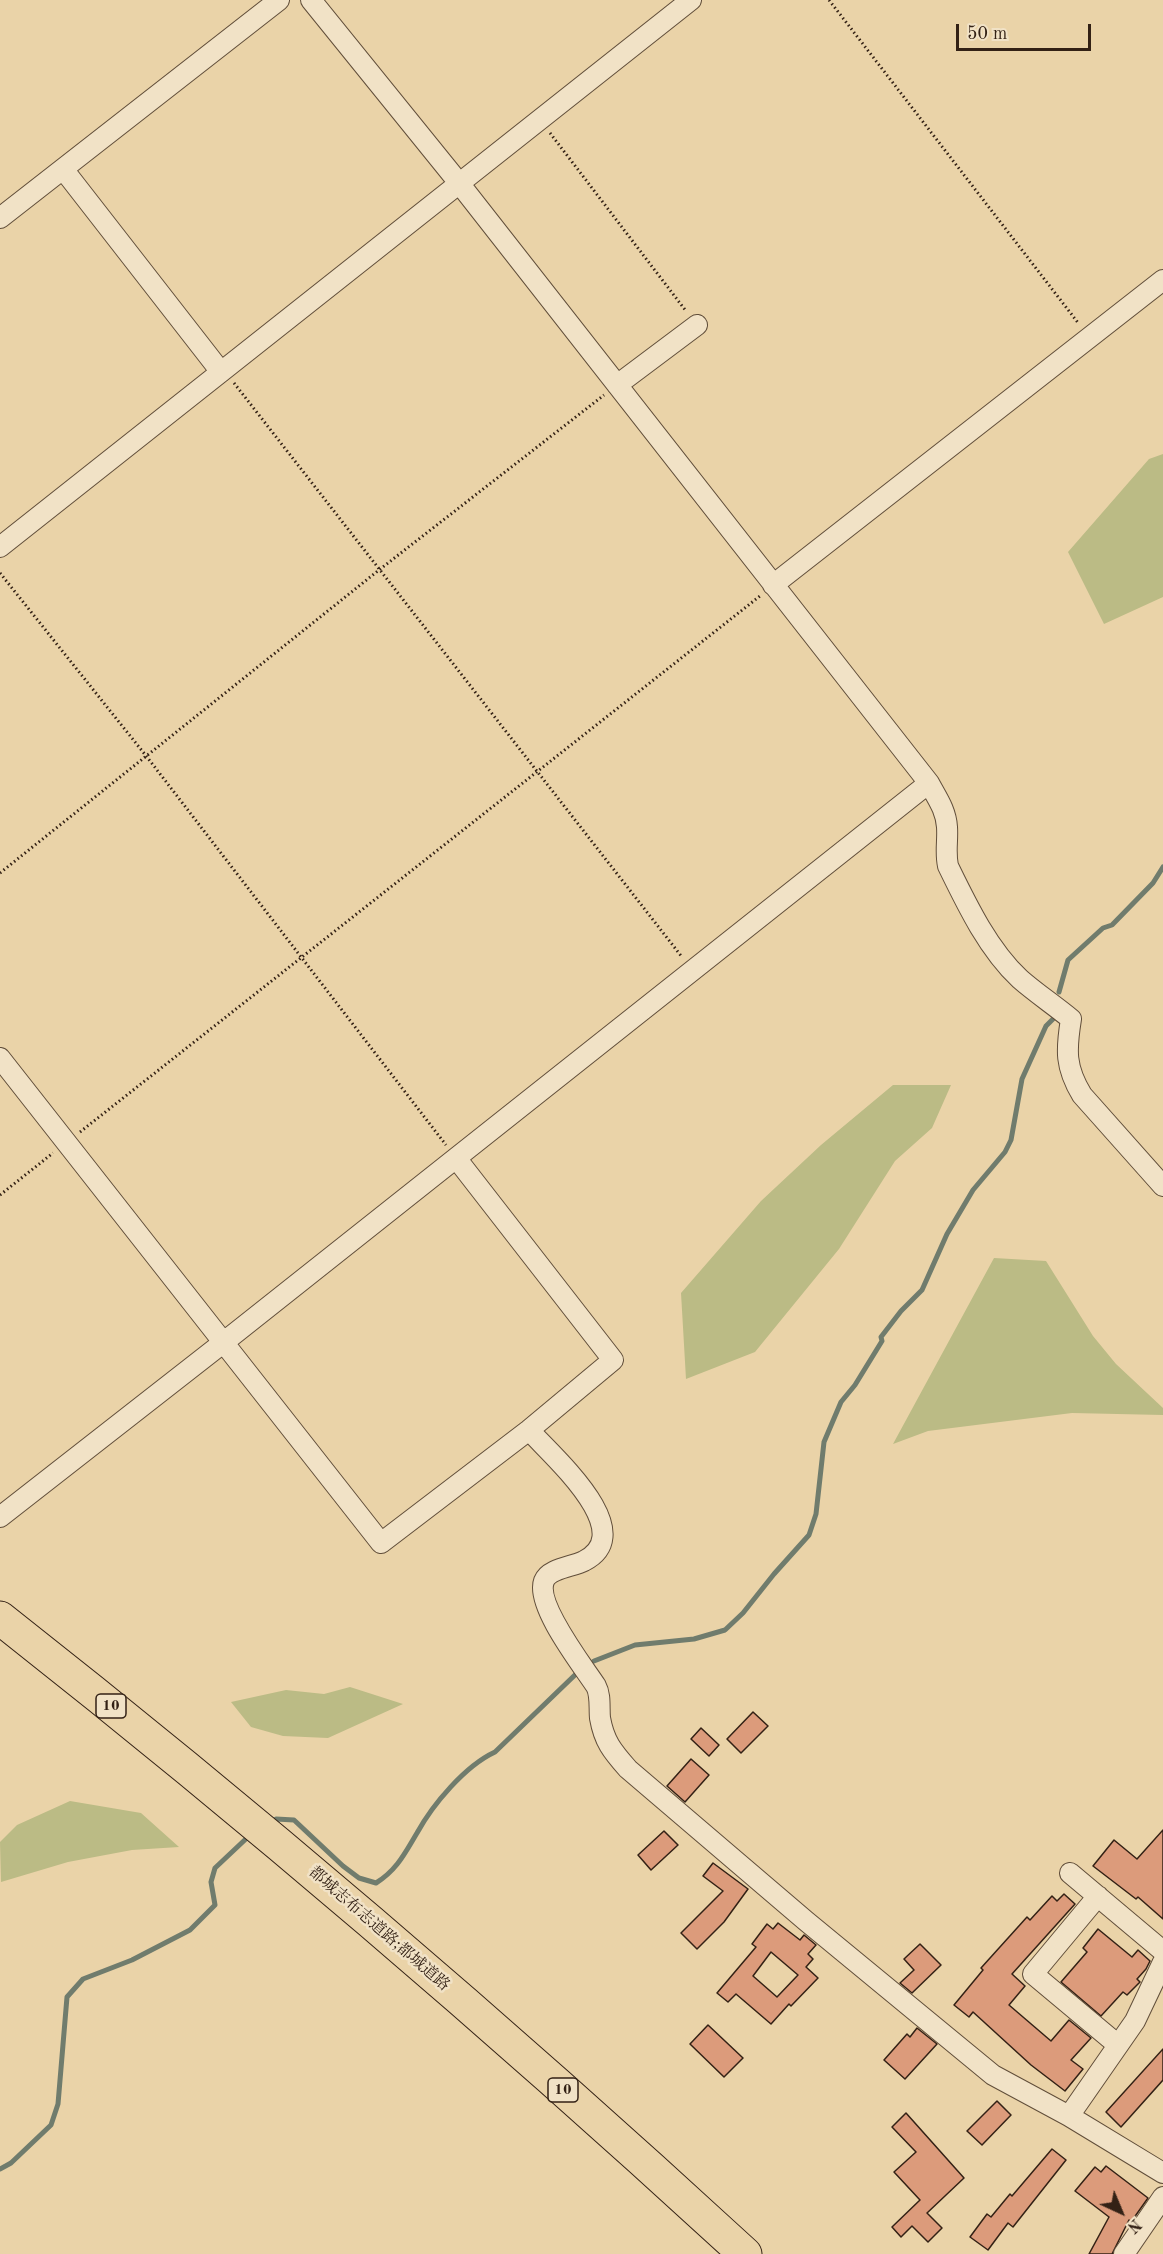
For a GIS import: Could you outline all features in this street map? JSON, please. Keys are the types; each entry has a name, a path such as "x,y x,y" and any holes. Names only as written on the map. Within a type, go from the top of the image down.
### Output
{"highway":[{"name":"都城志布志道路;都城道路","path":"0,1618 221,1794 392,1938 742,2250"}],"street":[{"path":"0,218 279,0"},
{"path":"311,0 459,183 929,783 944,811 948,829 945,854 948,866 984,932 997,954 1022,980 1071,1019 1066,1050 1072,1079 1082,1095 1163,1186"},
{"path":"0,547 691,0"},
{"path":"63,169 222,371"},
{"path":"773,585 1163,280"},
{"path":"617,385 697,325"},
{"path":"0,1517 929,783"},
{"path":"0,1058 381,1543 529,1430 613,1360 456,1158"},
{"path":"529,1430 590,1497 601,1519 602,1540 595,1554 584,1561 551,1573 544,1581 543,1593 549,1614 598,1690 603,1732 609,1748 628,1769 806,1921 993,2075 1069,2116 1163,2174"},
{"path":"1070,1873 1163,1951"},
{"path":"1098,1896 1033,1974 1118,2045"},
{"path":"1069,2116 1157,1992 1163,1962"},
{"path":"1124,2254 1163,2197"}],"path":[{"path":"829,0 1089,337"},
{"path":"540,119 697,325"},
{"path":"222,371 693,971"},
{"path":"0,873 379,570 617,385"},
{"path":"0,573 147,757 456,1158"},
{"path":"0,1195 773,585"}],"green space":[{"path":"1163,454 1163,597 1104,624 1068,552 1149,459"},
{"path":"893,1085 951,1085 932,1128 895,1161 839,1249 755,1352 686,1379 681,1293 761,1201 821,1145"},
{"path":"994,1258 1046,1261 1093,1336 1116,1364 1163,1408 1163,1415 1072,1413 928,1431 893,1444"},
{"path":"350,1687 403,1704 328,1738 283,1736 251,1727 231,1702 286,1690 324,1694"},
{"path":"70,1801 141,1813 179,1847 132,1850 68,1862 1,1882 0,1842 17,1825"}],"building":[{"path":"753,1712 768,1726 741,1753 727,1739"},
{"path":"701,1728 719,1745 709,1756 691,1739"},
{"path":"691,1759 709,1775 685,1802 667,1786"},
{"path":"1163,1830 1163,1919 1138,1897 1136,1899 1093,1866 1114,1840 1137,1859"},
{"path":"664,1831 678,1845 651,1870 638,1855"},
{"path":"713,1863 748,1889 724,1922 697,1949 681,1933 723,1891 703,1876"},
{"path":"1064,1894 1075,1904 1012,1974 1025,1986 1009,2005 1051,2041 1069,2020 1091,2038 1071,2060 1083,2069 1065,2091 1031,2065 973,2012 969,2017 954,2005 983,1970 981,1968 1027,1917 1030,1920 1052,1896 1057,1901"},
{"path":"778,1923 800,1940 804,1935 816,1945 808,1954 813,1959 806,1967 818,1978 771,2024 736,1994 728,2002 717,1993 756,1947 752,1944 767,1924 773,1929","holes":["771,1952 798,1975 777,1997 753,1976"]},
{"path":"1098,1929 1132,1957 1138,1950 1150,1961 1137,1979 1140,1982 1127,1995 1123,1992 1101,2016 1061,1982 1087,1952 1083,1948"},
{"path":"920,1944 941,1965 912,1993 900,1983 914,1970 904,1959"},
{"path":"708,2025 743,2058 724,2077 690,2044"},
{"path":"917,2028 937,2044 905,2079 884,2060 907,2034 910,2037"},
{"path":"1163,2049 1163,2080 1121,2127 1106,2112"},
{"path":"997,2101 1011,2115 982,2145 967,2131"},
{"path":"906,2113 964,2178 927,2213 942,2228 928,2242 912,2226 901,2237 892,2227 920,2200 894,2172 916,2152 892,2127"},
{"path":"1052,2149 1066,2160 1013,2227 1008,2223 988,2250 970,2237 987,2214 991,2217 1010,2194 1012,2196"},
{"path":"1106,2166 1148,2198 1131,2222 1129,2220 1112,2254 1089,2254 1109,2217 1075,2191 1095,2167 1101,2172"}],"waterway":[{"path":"1059,992 1068,960 1103,928 1112,925 1153,883 1163,867"},
{"path":"594,1661 635,1645 694,1639 725,1630 743,1613 809,1535 816,1514 824,1442 841,1402 855,1385 882,1341 881,1337 901,1311 922,1290 947,1234 973,1190 1005,1152 1011,1140 1022,1079 1046,1026 1055,1017"},
{"path":"270,1823 276,1819 294,1820 343,1866 359,1878 376,1883 390,1873 400,1861 432,1810 461,1776 472,1766 495,1752 577,1673"},
{"path":"0,2169 11,2163 51,2125 58,2104 67,1997 83,1979 132,1960 190,1930 215,1905 211,1882 215,1868 249,1836"}]}
